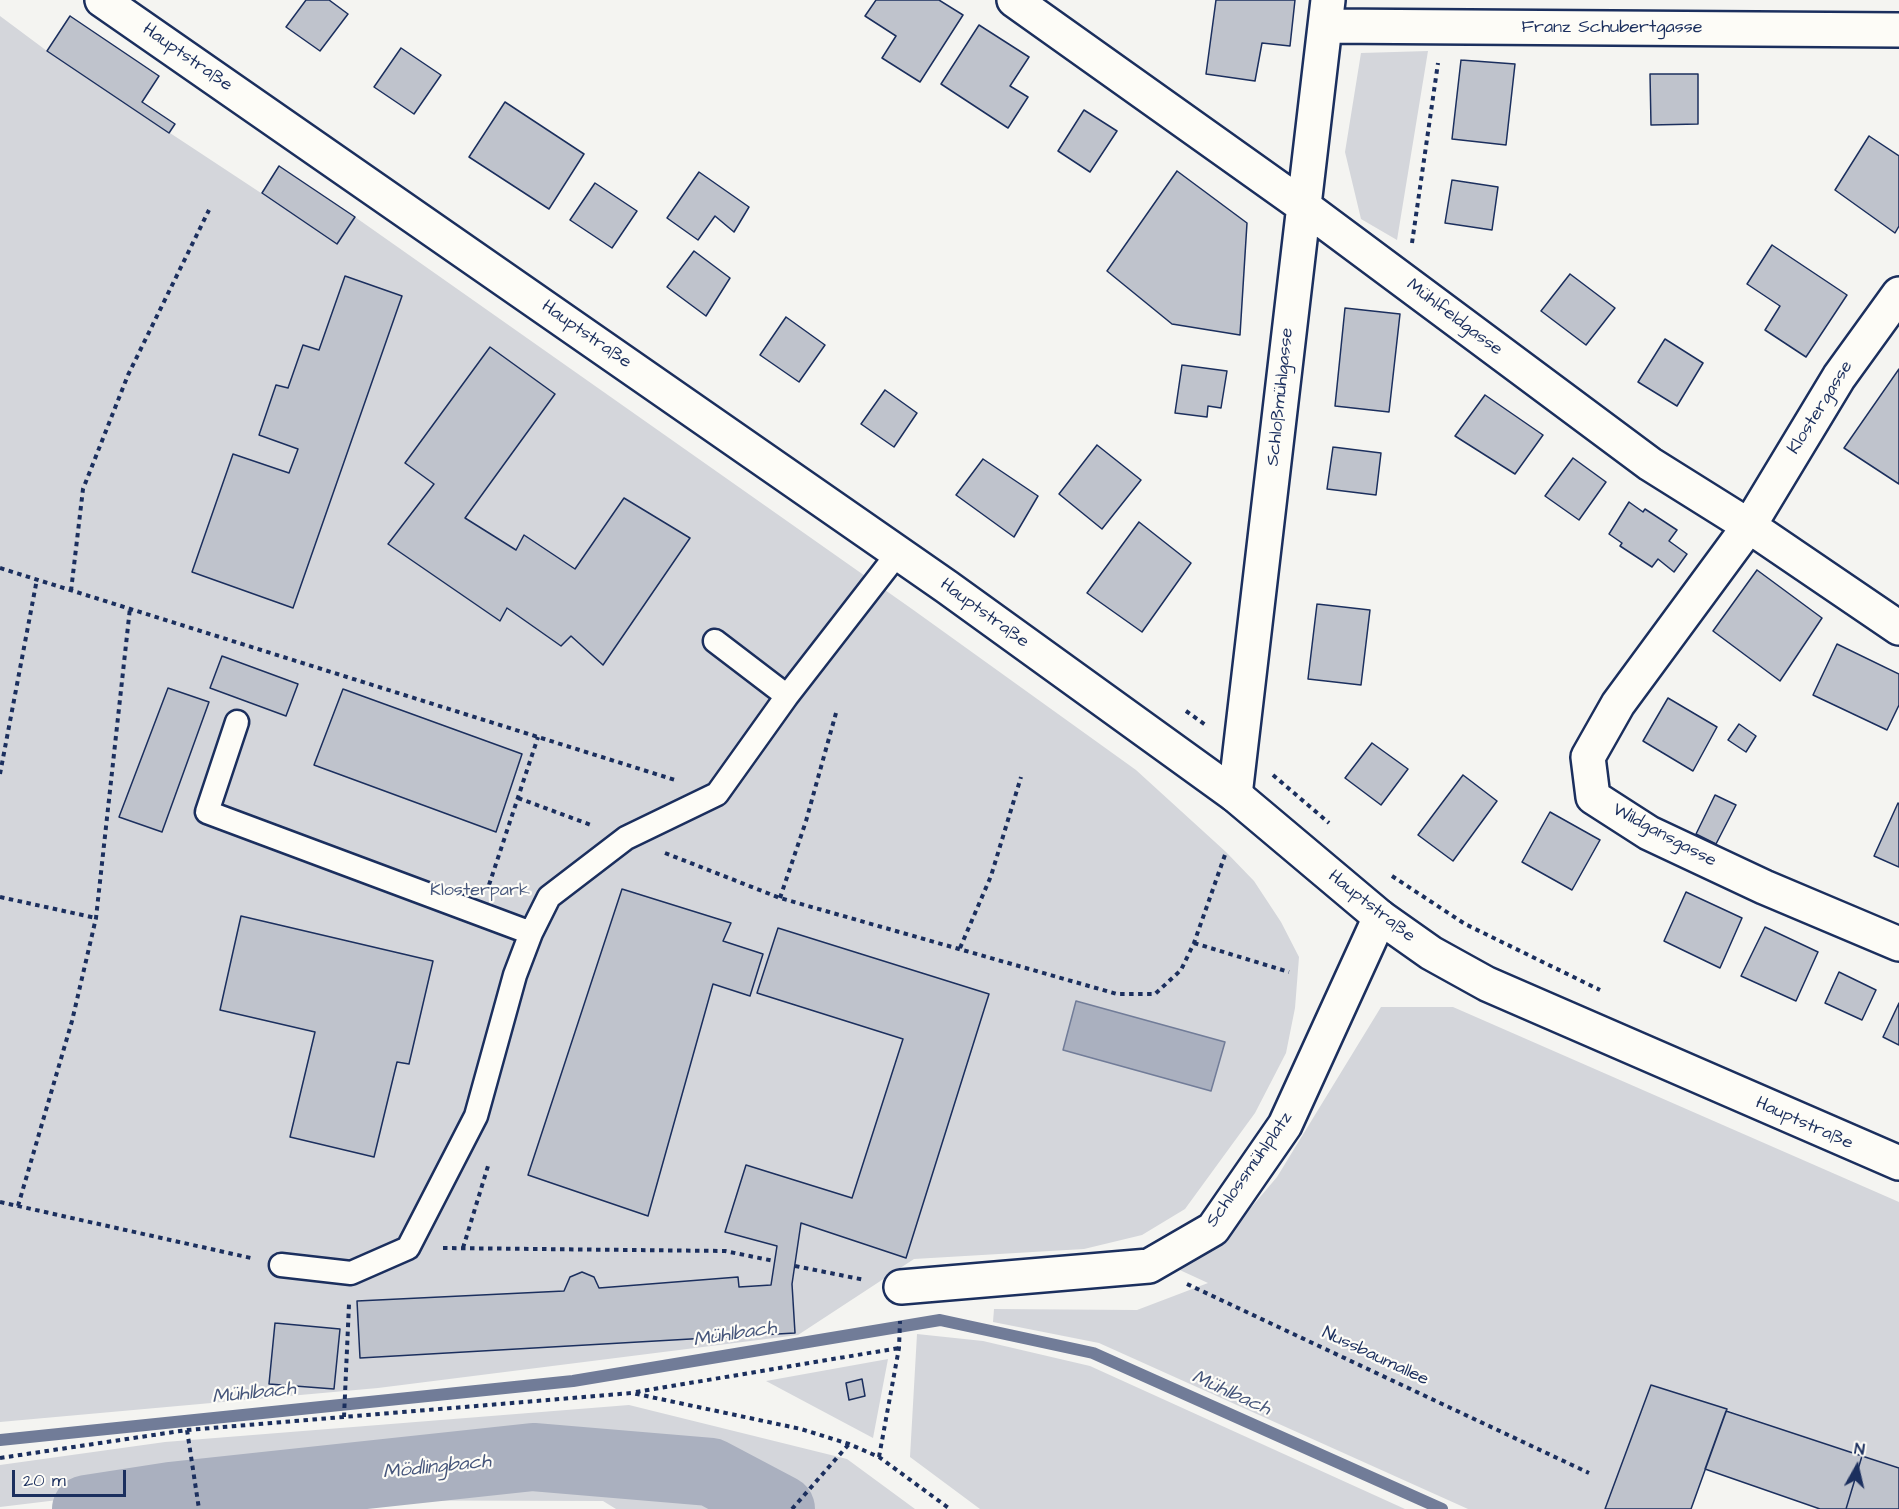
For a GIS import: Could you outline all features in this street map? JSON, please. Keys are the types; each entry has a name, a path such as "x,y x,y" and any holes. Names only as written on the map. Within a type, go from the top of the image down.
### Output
{"street":[{"name":"Hauptstraße","path":"102,0 898,553 1236,795 1380,917 1431,953 1487,984 1899,1164"},
{"name":"Mühlfeldgasse","path":"1014,0 1302,205 1650,464 1749,526 1899,628"},
{"name":"Schloßmühlgasse","path":"1236,795 1302,205 1327,13"},
{"name":"Franz Schubertgasse","path":"1327,13 1444,27 1899,30"},
{"name":"Klostergasse","path":"1749,526 1839,377 1899,294"},
{"name":"Wildgansgasse","path":"1749,526 1618,704 1588,757 1593,797 1649,833 1764,887 1899,944"},
{"name":"Schlossmühlplatz","path":"901,1287 1149,1266 1213,1229 1285,1125 1380,917"}],"lane":[{"path":"281,1265 351,1273 408,1248 476,1116 515,975 531,933 549,897 626,838 717,794 787,696 898,553"},
{"path":"715,641 787,696"},
{"path":"237,722 207,812 531,933"}],"path":[{"path":"1406,282 1444,27"},
{"path":"71,591 83,489 128,375 209,210"},
{"path":"0,568 717,794"},
{"path":"0,774 37,579"},
{"path":"18,1206 72,1021 96,918 130,608"},
{"path":"780,898 806,821 836,713"},
{"path":"479,914 538,737"},
{"path":"1268,771 1335,828"},
{"path":"960,948 991,876 1021,777"},
{"path":"518,798 780,898 1117,994 1155,994 1180,970 1194,943 1226,852"},
{"name":"Hauptstraße","path":"1385,872 1465,924 1601,991"},
{"path":"0,897 96,918"},
{"path":"1194,943 1289,972"},
{"path":"463,1248 489,1159"},
{"path":"0,1202 281,1265"},
{"path":"408,1248 725,1251 774,1262"},
{"path":"795,1266 901,1287"},
{"name":"Nussbaumallee","path":"1149,1266 1589,1473"},
{"path":"344,1417 351,1273"},
{"path":"879,1457 899,1348 900,1319"},
{"path":"0,1458 187,1431 632,1393 899,1348"},
{"path":"632,1393 801,1429 849,1444 879,1457 950,1509"},
{"path":"187,1431 199,1509"},
{"path":"792,1509 849,1444"}],"green space":[{"name":"Klosterpark","path":"0,16 47,51 70,16 159,76 142,102 175,124 170,133 261,193 279,166 355,217 912,609 1136,770 1226,852 1254,881 1281,922 1299,957 1295,1008 1286,1053 1255,1113 1185,1209 1142,1235 1084,1249 914,1259 798,1335 378,1388 0,1422"},
{"path":"1428,51 1397,240 1361,219 1345,152 1361,53"},
{"path":"1381,1007 1453,1007 1899,1202 1899,1468 1652,1385 1605,1509 1468,1509 1099,1343 993,1322 994,1309 1137,1310 1208,1283 1171,1266 1221,1243 1277,1177"},
{"path":"917,1334 983,1341 1090,1366 1405,1509 980,1509 910,1457"},
{"path":"888,1359 873,1438 766,1381"},
{"path":"629,1405 847,1459 915,1509 616,1509 603,1501 265,1500 248,1477 0,1507 0,1465 165,1442"}],"water":[{"path":"1076,1001 1225,1042 1211,1091 1063,1050"}],"building":[{"path":"306,0 329,0 348,14 320,51 286,27"},
{"path":"876,0 939,0 963,15 920,82 882,58 896,36 865,16"},
{"path":"1216,0 1295,0 1290,46 1262,43 1255,81 1206,74"},
{"path":"70,16 159,76 142,102 175,124 169,133 47,51"},
{"path":"979,25 1029,57 1010,86 1028,97 1008,128 941,84"},
{"path":"401,48 441,75 414,114 374,87"},
{"path":"1461,60 1515,64 1506,145 1452,139"},
{"path":"1650,74 1698,74 1698,124 1651,125"},
{"path":"505,102 584,154 549,209 469,157"},
{"path":"1084,110 1117,131 1090,172 1058,151"},
{"path":"1869,136 1899,156 1899,226 1895,233 1835,190"},
{"path":"279,166 355,217 337,244 262,193"},
{"path":"1177,171 1247,223 1240,335 1172,324 1107,271"},
{"path":"699,172 749,207 734,232 715,216 698,240 667,218"},
{"path":"1452,180 1498,187 1492,230 1445,223"},
{"path":"595,183 637,211 612,248 570,220"},
{"path":"1772,245 1847,295 1806,357 1765,330 1780,306 1747,284"},
{"path":"694,251 730,278 706,316 667,287"},
{"path":"1570,274 1615,308 1586,345 1541,311"},
{"path":"345,276 402,296 293,608 192,572 233,454 289,473 298,449 259,435 276,385 288,388 303,345 319,350"},
{"path":"1345,308 1400,314 1389,412 1335,406"},
{"path":"786,317 825,345 799,382 760,355"},
{"path":"1665,339 1703,363 1677,406 1638,382"},
{"path":"490,347 555,394 465,518 516,550 524,535 575,569 624,498 690,538 603,665 571,636 561,646 507,608 500,621 388,544 434,484 405,463"},
{"path":"1182,365 1227,371 1221,408 1208,406 1207,417 1175,413"},
{"path":"1899,369 1899,484 1844,448"},
{"path":"885,390 917,413 894,447 861,424"},
{"path":"1485,395 1543,435 1515,474 1455,436"},
{"path":"1097,445 1141,480 1102,529 1059,494"},
{"path":"1333,447 1381,453 1376,495 1327,489"},
{"path":"1573,458 1606,482 1579,520 1545,496"},
{"path":"983,459 1038,496 1014,537 956,495"},
{"path":"1629,502 1643,512 1645,509 1677,530 1669,541 1687,554 1674,572 1658,559 1652,567 1620,546 1622,543 1609,534"},
{"path":"1139,522 1191,563 1142,632 1087,593"},
{"path":"1757,570 1822,618 1780,681 1713,631"},
{"path":"1317,604 1370,610 1361,685 1308,679"},
{"path":"1837,644 1899,674 1899,705 1887,730 1813,695"},
{"path":"222,656 298,684 286,716 210,688"},
{"path":"168,688 209,702 162,832 119,817"},
{"path":"343,689 522,754 496,832 314,765"},
{"path":"1668,698 1717,727 1693,771 1643,741"},
{"path":"1739,724 1756,736 1746,752 1728,740"},
{"path":"1372,743 1408,769 1381,805 1345,778"},
{"path":"1463,775 1497,801 1453,861 1418,835"},
{"path":"1715,795 1736,805 1716,844 1696,834"},
{"path":"1899,804 1899,867 1874,856"},
{"path":"1550,812 1600,840 1572,890 1522,862"},
{"path":"622,889 731,923 723,941 763,954 750,996 713,984 648,1216 528,1175"},
{"path":"1686,892 1742,918 1720,968 1664,941"},
{"path":"241,916 433,961 409,1064 397,1062 374,1157 290,1137 315,1032 220,1010"},
{"path":"1765,927 1818,952 1796,1001 1741,976"},
{"path":"778,928 989,994 906,1258 801,1223 792,1284 795,1333 360,1358 357,1301 564,1291 570,1277 582,1272 594,1277 599,1288 738,1277 739,1287 771,1285 777,1246 725,1232 746,1165 852,1198 903,1039 757,993"},
{"path":"1839,972 1876,990 1862,1020 1825,1003"},
{"path":"1899,1003 1899,1045 1883,1037"},
{"path":"275,1323 340,1329 334,1389 269,1384"},
{"path":"862,1379 865,1396 849,1400 846,1383"},
{"path":"1651,1385 1727,1409 1691,1509 1605,1509"},
{"path":"1726,1411 1862,1456 1846,1509 1820,1509 1705,1469"},
{"path":"1862,1456 1899,1468 1899,1509 1846,1509"}],"waterway":[{"name":"Mühlbach","path":"0,1440 573,1381 940,1320 1093,1353 1442,1509"},
{"name":"Mödlingbach","path":"86,1509 170,1496 533,1457 711,1472 781,1509"}]}
